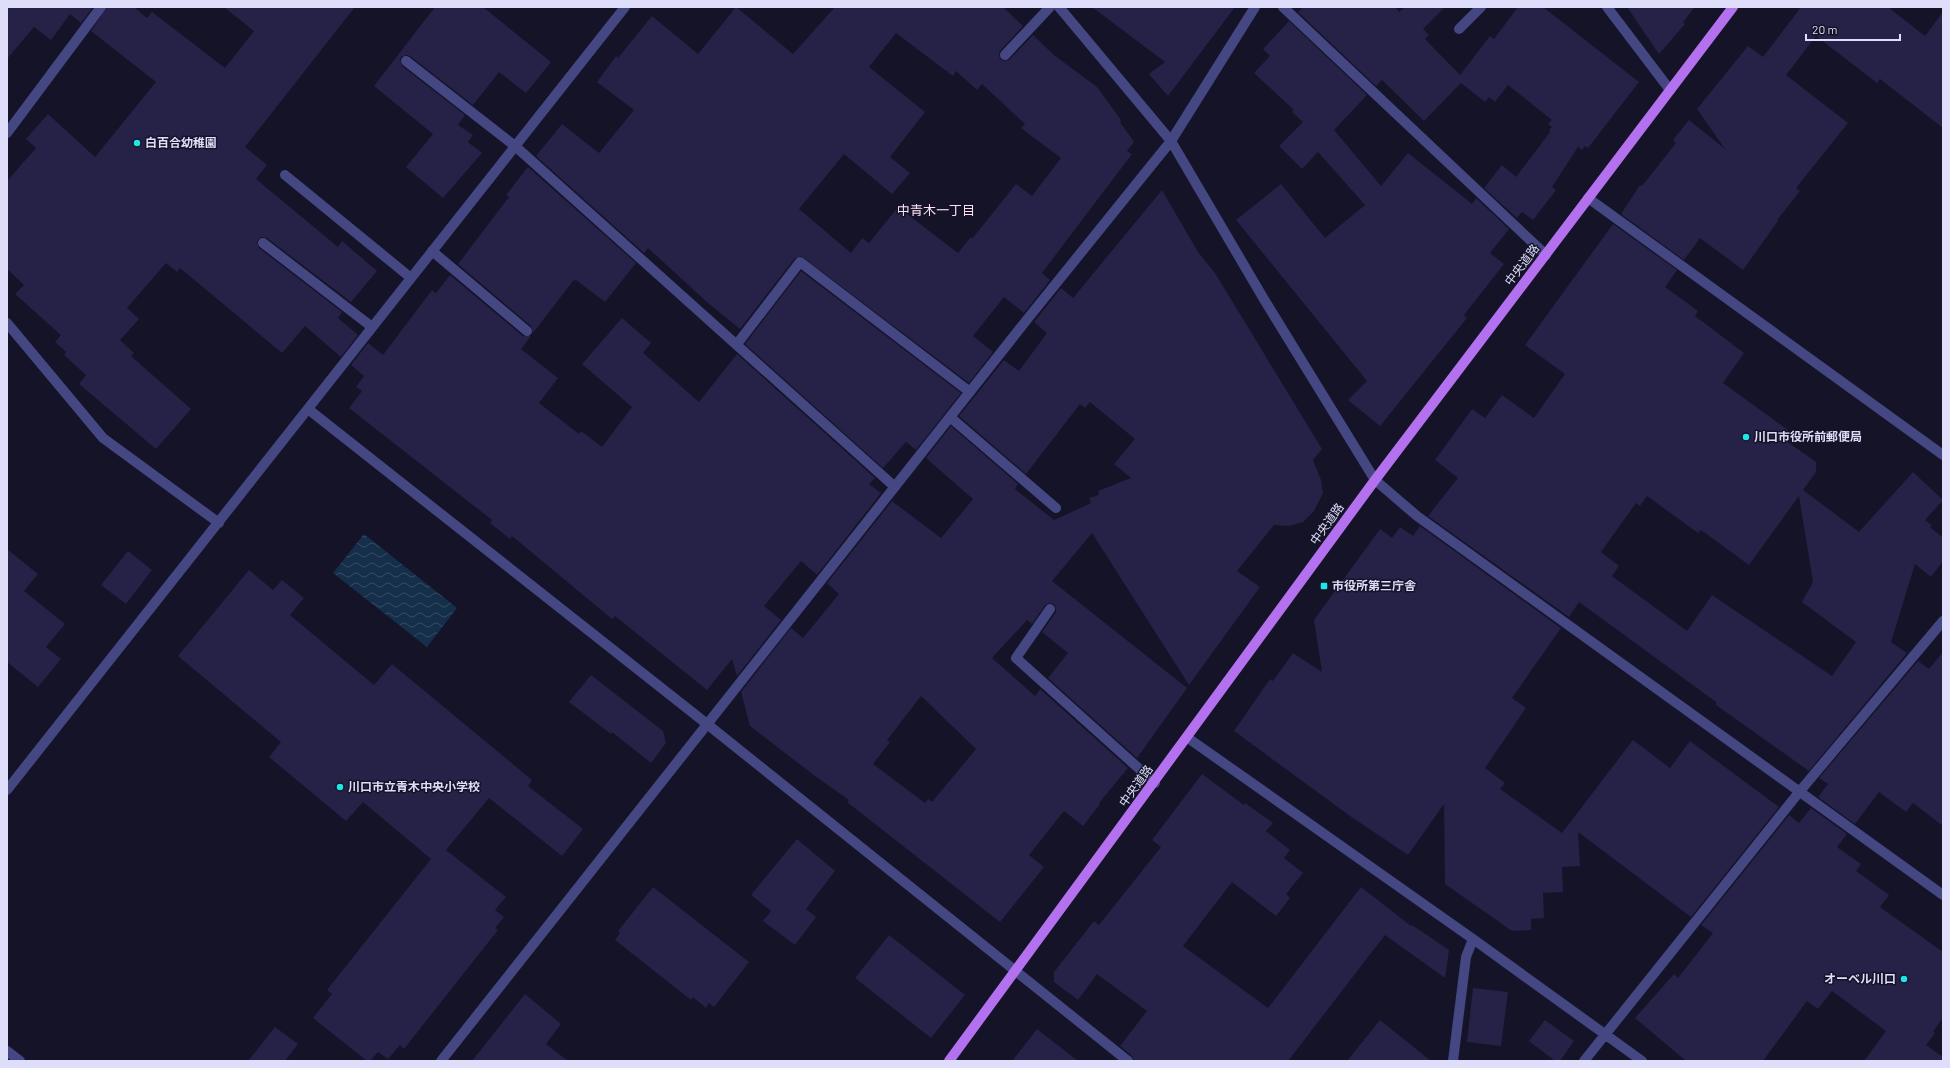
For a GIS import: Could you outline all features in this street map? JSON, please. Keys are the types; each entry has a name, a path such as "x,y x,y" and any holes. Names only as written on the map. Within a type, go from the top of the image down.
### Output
{"main road":[{"name":"中央道路","path":"949,1061 1188,738 1375,480 1733,7"}],"street":[{"path":"7,133 101,7"},
{"path":"7,790 219,523 624,7"},
{"path":"1005,55 1050,7"},
{"path":"1059,7 1171,142 1265,301 1375,480 1417,516 1943,895"},
{"path":"441,1061 894,487 1171,142 1255,7"},
{"path":"1283,7 1546,255"},
{"path":"1459,29 1481,7"},
{"path":"1607,7 1670,90"},
{"path":"406,61 515,146 737,344 894,487"},
{"path":"284,175 412,278"},
{"path":"1588,198 1943,455"},
{"path":"263,243 372,327"},
{"path":"432,251 527,331"},
{"path":"737,344 800,262 970,392"},
{"path":"7,323 103,438 219,523"},
{"path":"308,409 707,724 1128,1061"},
{"path":"950,417 1056,508"},
{"path":"1050,609 1016,658 1155,783"},
{"path":"1584,1061 1800,791 1943,621"},
{"path":"1188,738 1473,938 1642,1061"},
{"path":"1452,1061 1466,957 1473,938"},
{"path":"7,1051 20,1061"}],"water":[{"path":"364,534 457,608 427,647 333,573"}],"building":[{"path":"7,7 93,7 81,23 70,14 51,40 34,27 7,59"},
{"path":"107,7 134,7 147,18 152,12 225,68 254,31 224,7 355,7 245,147 267,165 256,179 338,247 342,241 377,271 351,302 267,238 261,237 257,242 259,248 342,312 338,318 358,335 341,357 305,326 282,353 180,268 177,272 166,263 127,308 139,319 120,340 134,353 131,356 191,409 156,449 79,384 86,375 64,355 66,352 55,342 61,335 15,294 24,285 7,269 7,181 36,148 26,139 48,114 95,157 156,82 91,31"},
{"path":"435,7 483,7 551,62 526,93 499,72 473,105 410,56 407,55 401,57 400,60 402,66 465,115 458,125 473,135 468,142 482,153 443,198 406,167 433,134 374,86"},
{"path":"736,7 793,54 835,7 1003,7 1023,26 1000,51 1000,59 1004,61 1009,60 1033,35 1054,55 1097,87 1121,120 1120,122 1134,142 1127,151 1132,154 1042,273 1050,280 1024,313 1004,297 973,336 993,352 969,383 801,256 795,258 740,329 708,303 648,248 644,253 536,156 562,124 599,153 634,110 597,82 616,56 618,58 652,16 698,54","holes":["896,33 953,76 956,71 977,90 982,84 1025,124 1021,128 1061,158 1032,196 1016,184 972,239 971,237 958,253 898,207 869,243 862,238 851,253 799,209 844,154 892,194 910,173 890,157 925,112 869,67"]},
{"path":"1092,7 1235,7 1168,96 1149,74 1165,62"},
{"path":"1303,7 1395,7 1399,12 1405,7 1445,7 1423,29 1429,35 1425,39 1460,75 1490,36 1494,39 1518,7 1543,7 1639,82 1588,148 1585,146 1582,150 1578,147 1552,187 1556,190 1533,220 1522,212 1517,218 1484,188 1502,165 1516,177 1550,132 1549,130 1552,127 1548,124 1552,120 1508,85 1495,102 1489,97 1485,102 1461,83 1424,121 1382,80 1376,86 1298,12"},
{"path":"1627,7 1695,7 1683,22 1685,24 1659,54"},
{"path":"1801,7 1888,7 1925,36 1943,12 1943,128 1880,79 1877,83 1816,36 1786,75 1848,123 1796,188 1800,191 1777,220 1778,221 1743,270 1700,238 1684,260 1621,214 1640,185 1642,186 1676,143 1673,140 1689,120 1725,149 1697,109 1748,46 1763,57"},
{"path":"1289,21 1367,95 1334,130 1381,186 1408,153 1472,204 1476,198 1509,229 1490,253 1504,264 1464,315 1467,318 1380,426 1348,400 1367,381 1236,220 1281,184 1325,238 1365,205 1318,152 1302,169 1279,146 1303,122 1292,112 1294,110 1254,73 1270,56 1263,49"},
{"path":"528,167 636,263 605,302 576,280 573,281 533,333 531,326 458,264 509,197 506,195"},
{"path":"1162,190 1198,252 1215,273 1322,449 1313,460 1321,480 1323,493 1314,511 1303,522 1289,526 1274,525 1237,571 1260,587 1189,685 1092,533 1052,581 1187,688 1137,758 1048,678 1068,653 1042,632 1056,612 1054,604 1050,603 1045,605 1032,624 1027,620 992,658 1035,696 1040,689 1128,768 1099,803 1100,804 1083,826 1064,811 1029,855 1044,867 1000,922 847,802 849,800 750,726 741,692 791,628 803,638 839,594 827,583 892,501 941,538 973,499 926,458 951,426 1018,484 1015,489 1054,520 1091,503 1089,498 1099,495 1098,491 1131,478 1114,464 1135,439 1090,402 1085,408 1080,404 1026,474 959,416 1004,360 1019,371 1047,333 1034,322 1061,288 1073,298","holes":["921,696 976,749 932,802 928,799 925,803 873,764 890,742 887,740"]},
{"path":"1613,224 1677,270 1665,287 1698,311 1695,316 1744,353 1723,383 1788,430 1782,438 1816,462 1816,472 1803,490 1859,532 1913,472 1943,500 1925,520 1932,525 1930,527 1943,538 1943,561 1931,577 1915,564 1891,642 1907,653 1809,771 1716,705 1716,702 1579,602 1569,617 1428,516 1458,478 1435,460 1472,409 1485,418 1502,395 1534,418 1565,374 1525,345","holes":["1647,496 1698,533 1701,530 1749,565 1799,496 1813,582 1802,602 1856,642 1832,676 1712,595 1687,631 1612,576 1619,566 1601,552 1636,503 1640,506"]},
{"path":"801,271 961,393 916,450 906,442 883,468 745,344"},
{"path":"450,275 523,336 531,336 521,349 558,378 539,403 579,434 581,431 602,447 632,407 582,364 622,318 651,343 643,353 699,402 737,354 875,478 869,484 881,493 817,575 801,561 764,606 781,620 737,676 732,659 707,690 615,616 612,619 512,536 510,539 490,523 492,520 349,408 362,391 356,387 364,376 351,365 368,343 383,355 432,290 436,293"},
{"path":"1420,526 1561,628 1512,698 1526,708 1485,768 1505,783 1500,789 1562,833 1633,740 1670,768 1690,741 1779,807 1691,917 1578,832 1580,866 1562,867 1563,892 1543,893 1544,918 1531,919 1531,930 1512,931 1445,884 1444,804 1408,855 1350,816 1234,731 1270,679 1273,681 1293,653 1322,672 1314,620 1380,529 1392,538 1400,527 1413,536"},
{"path":"7,549 38,574 24,591 65,624 46,647 61,659 38,687 7,662"},
{"path":"128,551 152,570 126,604 101,585"},
{"path":"249,570 273,590 282,580 304,598 290,615 374,685 392,664 532,780 528,786 583,829 562,856 489,798 446,850 506,897 495,910 504,917 495,928 498,930 404,1049 400,1045 388,1059 378,1052 370,1061 367,1061 313,1018 332,994 327,990 431,859 363,802 346,821 269,757 281,742 178,656"},
{"path":"1943,652 1943,826 1913,803 1906,812 1879,792 1855,824 1818,797 1828,784 1819,778 1918,661 1929,669"},
{"path":"591,675 663,731 666,743 651,763 612,732 611,734 569,702"},
{"path":"1202,774 1244,805 1245,803 1273,823 1266,831 1290,850 1284,858 1303,873 1286,894 1290,898 1276,916 1232,882 1183,946 1268,1008 1361,887 1411,926 1412,925 1449,950 1445,978 1385,935 1288,1061 1134,1061 1132,1056 1120,1046 1147,1011 1097,974 1078,1000 1054,982 1054,972 1094,921 1099,925 1161,847 1152,840"},
{"path":"1811,808 1847,834 1837,847 1861,864 1856,871 1889,895 1880,907 1943,952 1943,1017 1933,1032 1935,1033 1926,1045 1943,1057 1943,1061 1864,1061 1886,1031 1832,991 1818,1009 1807,1001 1763,1061 1686,1061 1635,1018 1674,974 1678,978 1713,933 1701,925 1789,815 1799,823"},
{"path":"797,839 835,871 806,909 816,917 795,945 763,921 771,911 751,895"},
{"path":"653,887 749,962 714,1007 709,1003 706,1008 693,997 691,1000 615,940 620,933 618,931"},
{"path":"889,935 965,995 931,1038 855,978"},
{"path":"1473,988 1508,992 1501,1046 1467,1042"},
{"path":"525,994 561,1024 546,1044 568,1061 472,1061"},
{"path":"1380,1020 1431,1061 1347,1061"},
{"path":"1545,1020 1574,1041 1560,1061 1555,1061 1529,1041"},
{"path":"275,1027 298,1044 285,1061 248,1061"},
{"path":"1037,1029 1078,1061 1012,1061"}],"place":[{"name":"白百合幼稚園","path":"137,143"},
{"name":"川口市役所前郵便局","path":"1746,437"},
{"name":"市役所第三庁舎","path":"1324,586"},
{"name":"川口市立青木中央小学校","path":"340,787"},
{"name":"オーベル川口","path":"1904,979"}],"district":[{"name":"中青木一丁目","path":"936,210"}]}
